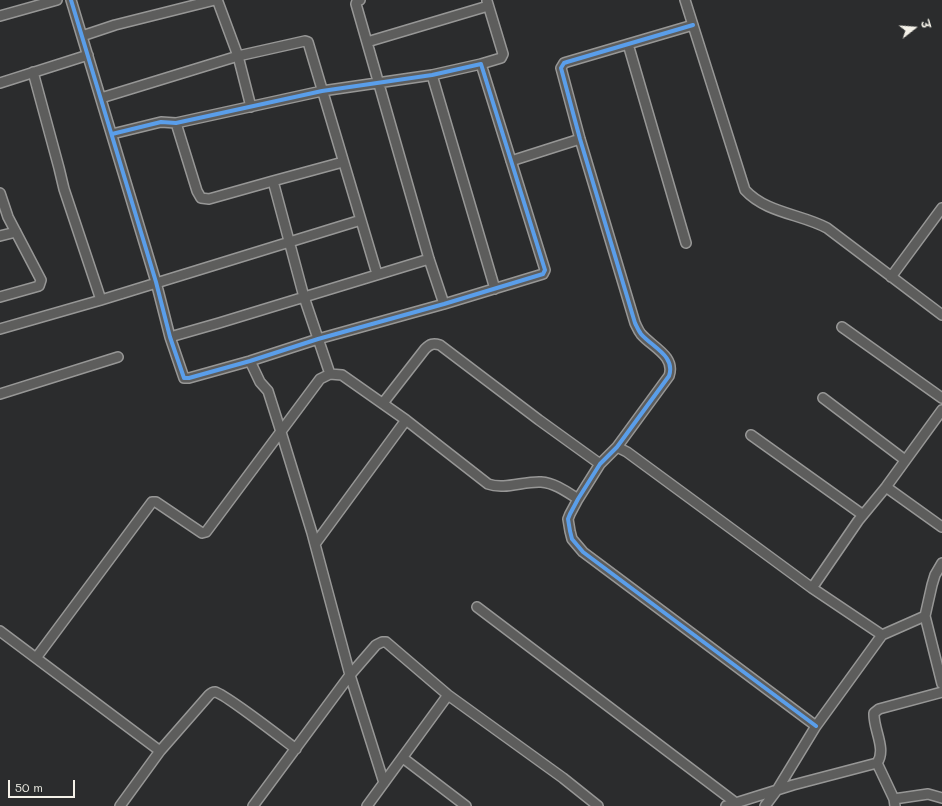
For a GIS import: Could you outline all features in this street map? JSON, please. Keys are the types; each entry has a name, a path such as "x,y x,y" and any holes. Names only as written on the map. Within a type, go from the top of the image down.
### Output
{"street":[{"path":"0,16 57,0"},
{"path":"71,0 156,282 170,337 184,378 189,378 250,361 318,339 444,304 543,274 545,270 481,64"},
{"path":"82,36 115,25 216,0 238,56 251,107"},
{"path":"360,0 356,4 429,259 444,304"},
{"path":"685,0 744,190 765,205 827,228 942,315"},
{"path":"112,134 161,122 176,123 322,91 379,84 432,75 481,64 501,58 503,54 487,3 367,42"},
{"path":"693,25 567,62 562,65 561,68 580,139 635,323 641,334 668,360 671,367 669,376 617,447 600,464 578,499 568,519 568,524 572,539 583,552 816,726"},
{"path":"101,98 238,56 306,41 310,46 377,274"},
{"path":"628,44 686,243"},
{"path":"0,83 88,55"},
{"path":"32,72 60,168 64,189 101,300"},
{"path":"432,75 495,289"},
{"path":"176,123 197,191 201,198 209,199 343,162"},
{"path":"511,161 580,139"},
{"path":"273,181 304,297 330,374"},
{"path":"0,193 1,204 40,276 41,283 39,286 0,296"},
{"path":"891,277 942,208"},
{"path":"0,329 101,300 288,241 361,220"},
{"path":"0,236 16,232"},
{"path":"170,337 429,259"},
{"path":"842,327 942,398"},
{"path":"383,403 424,349 433,344 440,345 600,464"},
{"path":"0,394 118,357"},
{"path":"250,361 260,382 268,391 315,544 350,675 384,783"},
{"path":"36,658 152,502 156,502 202,533 206,532 320,379 330,374 342,375 383,403 488,484 497,486 541,482 556,486 578,499"},
{"path":"823,398 905,460"},
{"path":"812,588 863,515 886,487 942,410"},
{"path":"315,544 406,420"},
{"path":"751,435 863,515"},
{"path":"617,447 627,452 812,588 882,635"},
{"path":"886,487 942,528"},
{"path":"942,563 935,575 925,616 940,669 942,684"},
{"path":"478,607 736,803"},
{"path":"765,806 777,790 816,726 882,635 925,616"},
{"path":"0,631 160,751"},
{"path":"253,806 350,675 376,645 384,642 448,695 563,778 598,806"},
{"path":"120,806 160,751 209,695 214,692 229,700 296,749"},
{"path":"726,806 793,785 877,763 880,759 880,751 874,716 875,711 942,692"},
{"path":"367,806 448,695"},
{"path":"403,758 466,806"},
{"path":"877,763 894,802 928,794 942,798"}],"cycle path":[{"path":"71,0 156,282 170,337 184,378 189,378 250,361 318,339 444,304 543,274 545,270 481,64 432,75 322,91 176,123 161,122 112,134"},
{"path":"693,25 567,62 564,63 561,68 580,139 635,323 641,334 666,357 670,369 669,376 617,447 600,464 578,499 568,519 570,531 572,539 583,552 816,726"}]}
